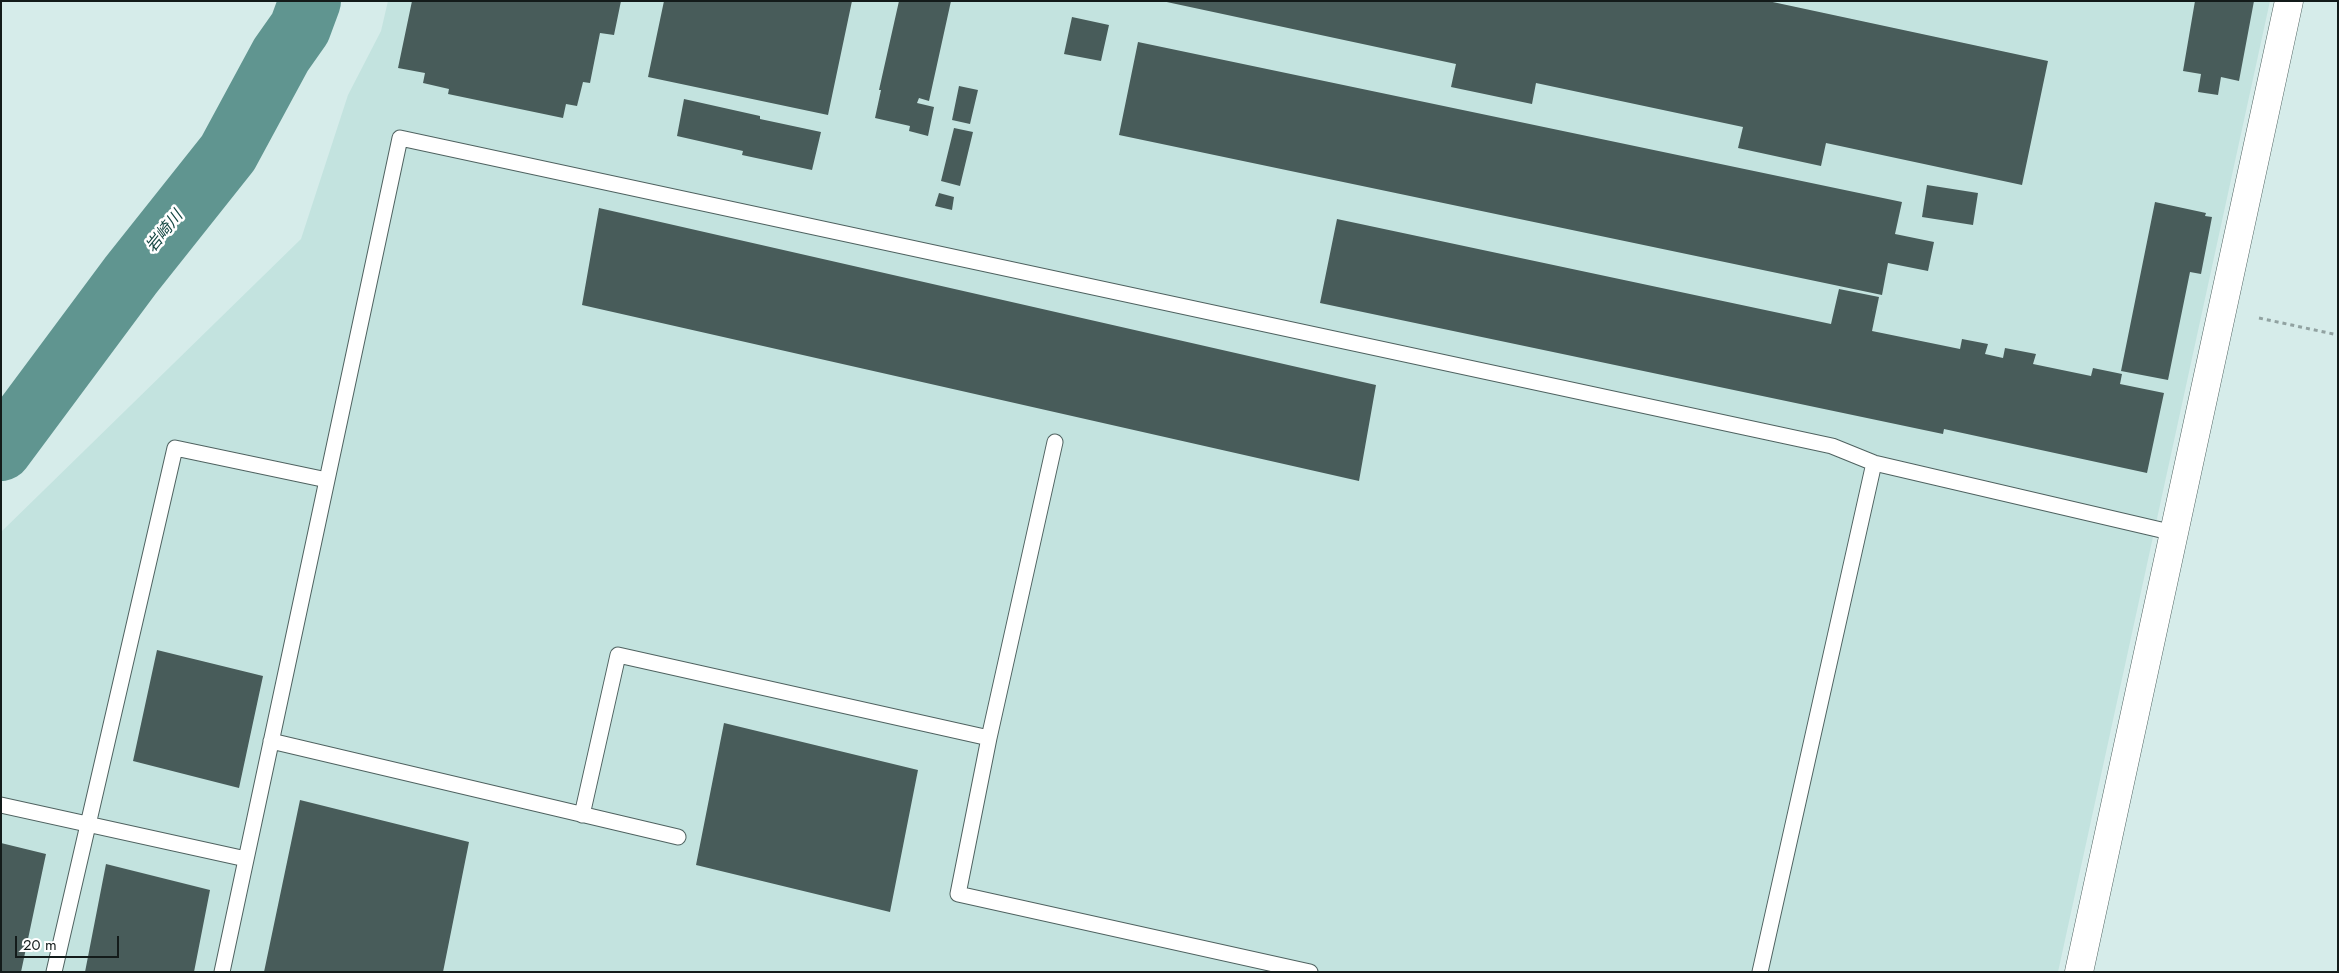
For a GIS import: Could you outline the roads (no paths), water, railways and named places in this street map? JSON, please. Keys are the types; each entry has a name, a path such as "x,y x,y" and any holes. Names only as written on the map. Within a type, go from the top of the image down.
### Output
{"street":[{"path":"2079,972 2289,1"}],"lane":[{"path":"222,972 400,138 1832,446 1874,463 2174,533"},
{"path":"1056,442 989,738 958,894 1310,972"},
{"path":"54,972 175,448 327,480"},
{"path":"1760,972 1874,463"},
{"path":"582,815 618,655 989,738"},
{"path":"271,741 678,837"},
{"path":"1,805 246,859"}],"waterway":[{"name":"岩崎川","path":"1,450 131,275 228,153 281,55 300,28 310,1"}]}
